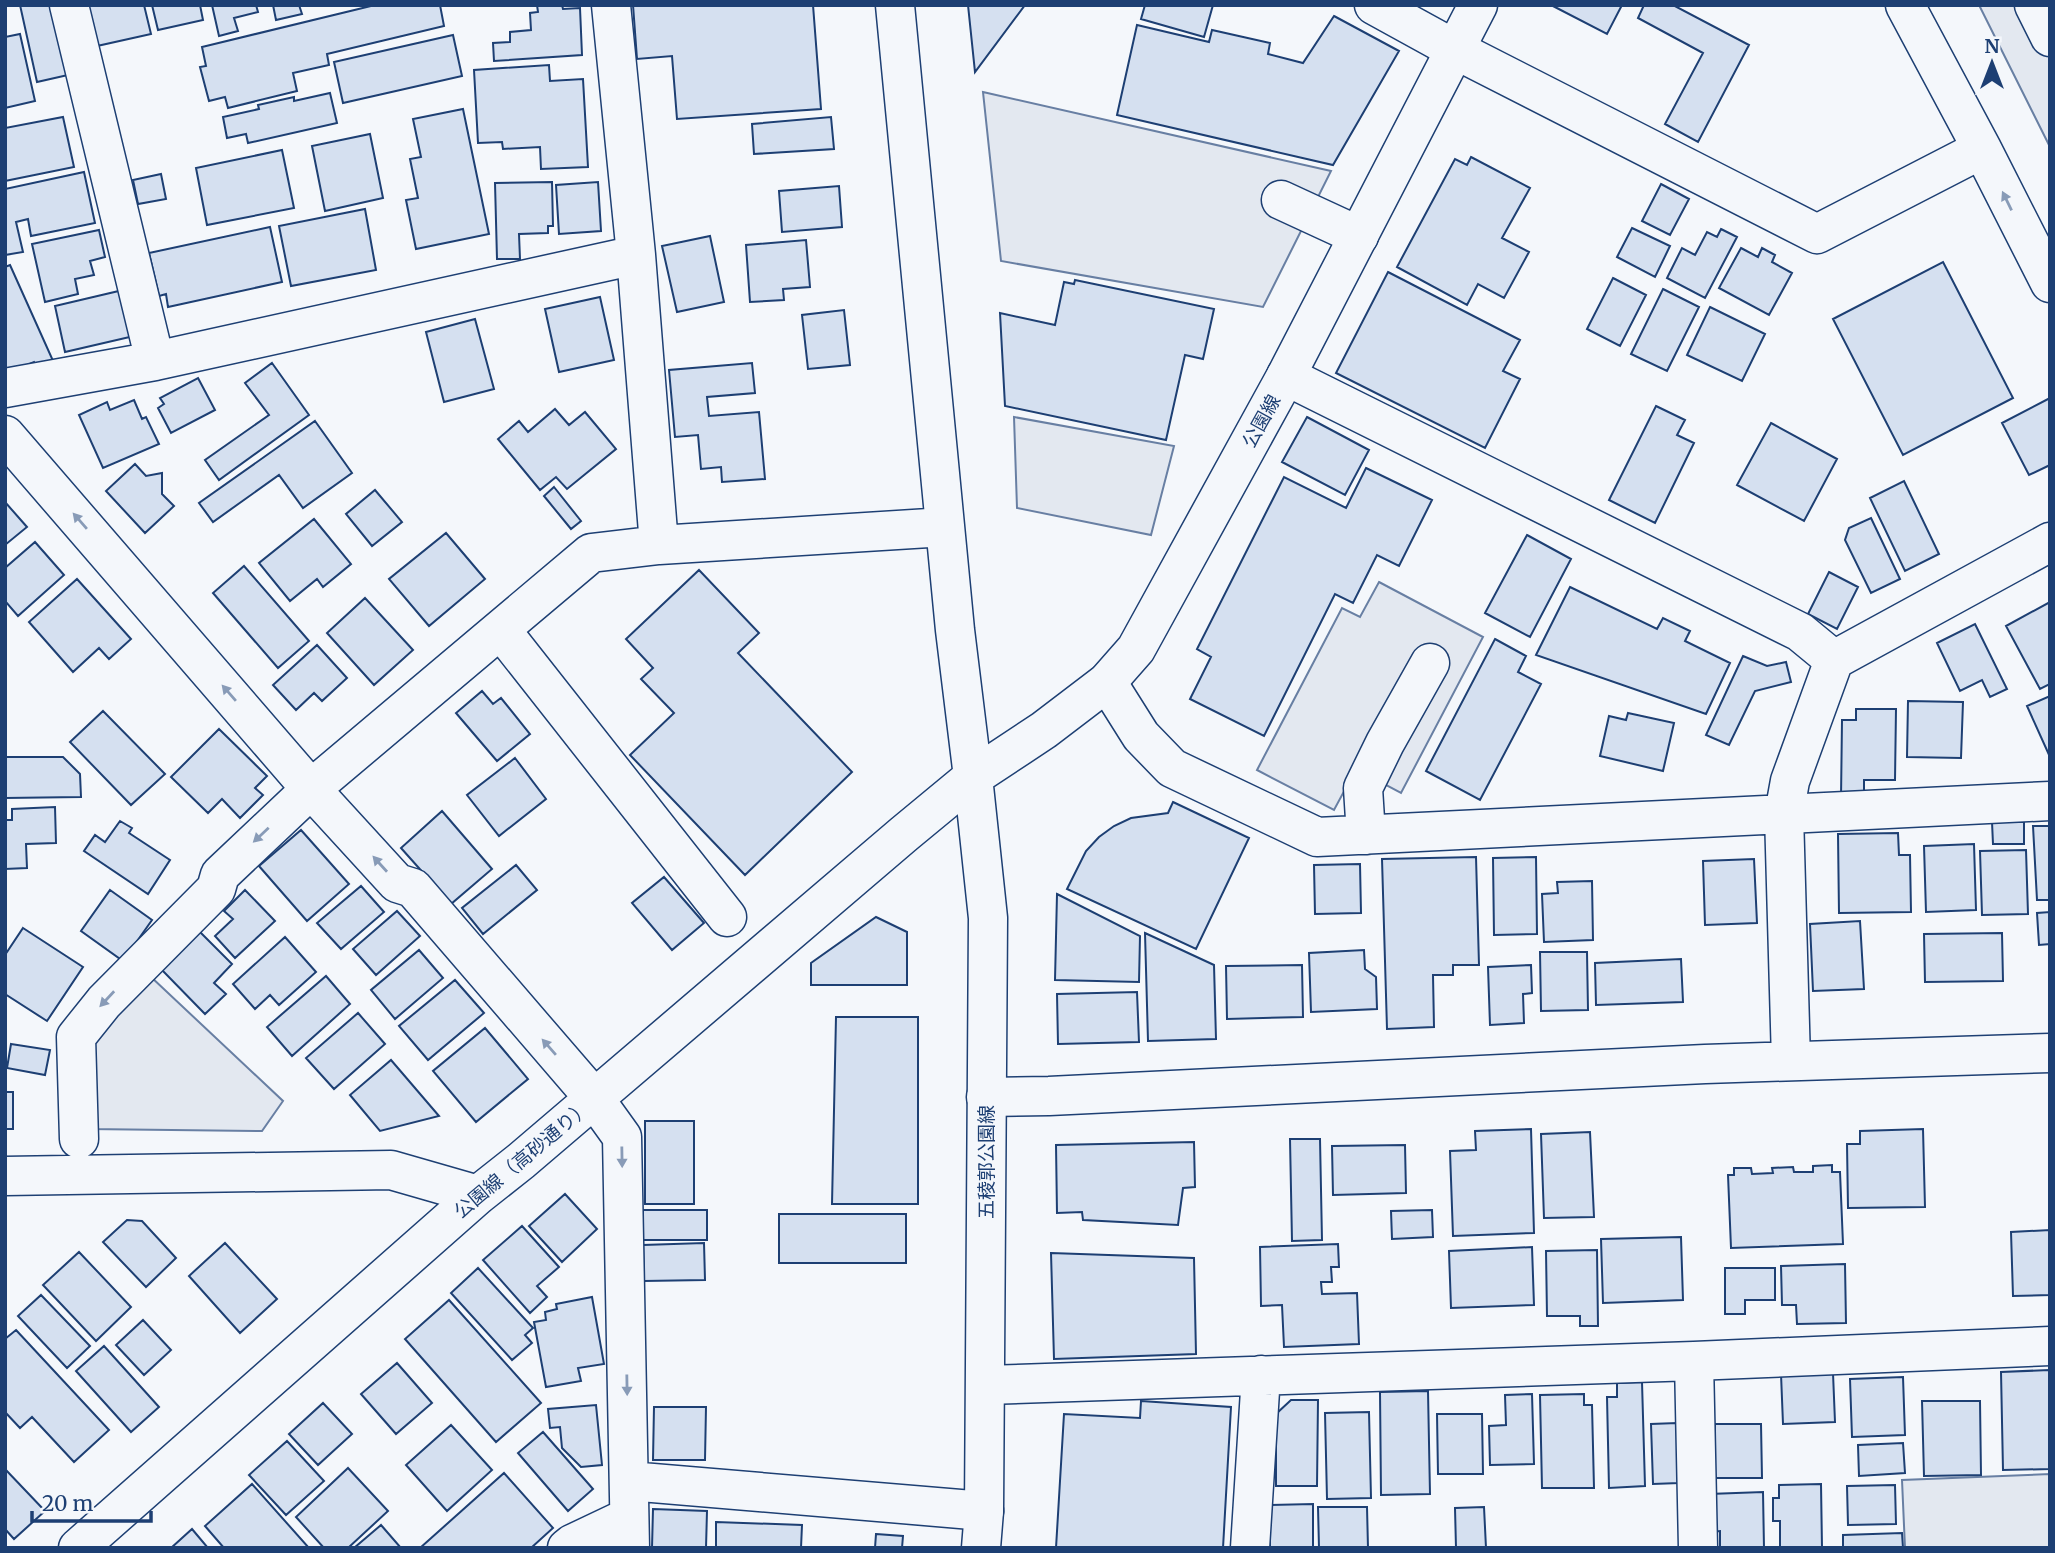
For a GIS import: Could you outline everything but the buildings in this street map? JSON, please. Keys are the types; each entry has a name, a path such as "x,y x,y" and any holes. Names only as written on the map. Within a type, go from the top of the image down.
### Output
{"street":[{"path":"69,5 155,361"},
{"path":"611,5 636,255 659,545"},
{"name":"五稜郭公園線","path":"895,5 955,630 989,918 983,1529"},
{"path":"1374,5 1454,49 1817,234 1982,149"},
{"name":"公園線","path":"973,777 1044,730 1107,682 1136,649 1286,376 1478,5"},
{"path":"1905,5 1982,149 2037,230 2050,283"},
{"path":"2034,5 2050,37"},
{"path":"1281,200 1359,236"},
{"path":"5,388 155,361 636,255"},
{"path":"1286,376 1800,632 1834,660"},
{"path":"5,435 311,789 397,883 413,888 594,1098 622,1137 629,1515"},
{"path":"79,1139 76,1037 104,1002 216,889 220,874 311,789 591,553 659,545 945,527"},
{"path":"1791,1061 1784,814 1790,781 1834,660 2050,542"},
{"path":"501,629 727,917"},
{"path":"1366,835 1363,788 1430,663"},
{"path":"1107,682 1141,736 1172,768 1317,837 2050,801"},
{"name":"公園線（高砂通り）","path":"78,1548 478,1195 973,777"},
{"path":"986,1097 1791,1061 2050,1053"},
{"path":"5,1176 391,1170 478,1195"},
{"path":"986,1385 2050,1346"},
{"path":"1694,1361 1698,1548"},
{"path":"1250,1548 1261,1375"},
{"path":"567,1548 629,1515 983,1529"}],"shaded area":[{"path":"1979,5 2050,5 2050,147"},
{"path":"983,92 1331,171 1263,307 1001,261"},
{"path":"1014,417 1174,446 1151,535 1017,508"},
{"path":"1379,582 1483,637 1401,793 1356,769 1334,810 1257,770 1342,608 1360,617"},
{"path":"150,976 283,1101 262,1131 88,1129 87,1040"},
{"path":"2050,1474 2050,1548 1905,1548 1902,1480"}]}
